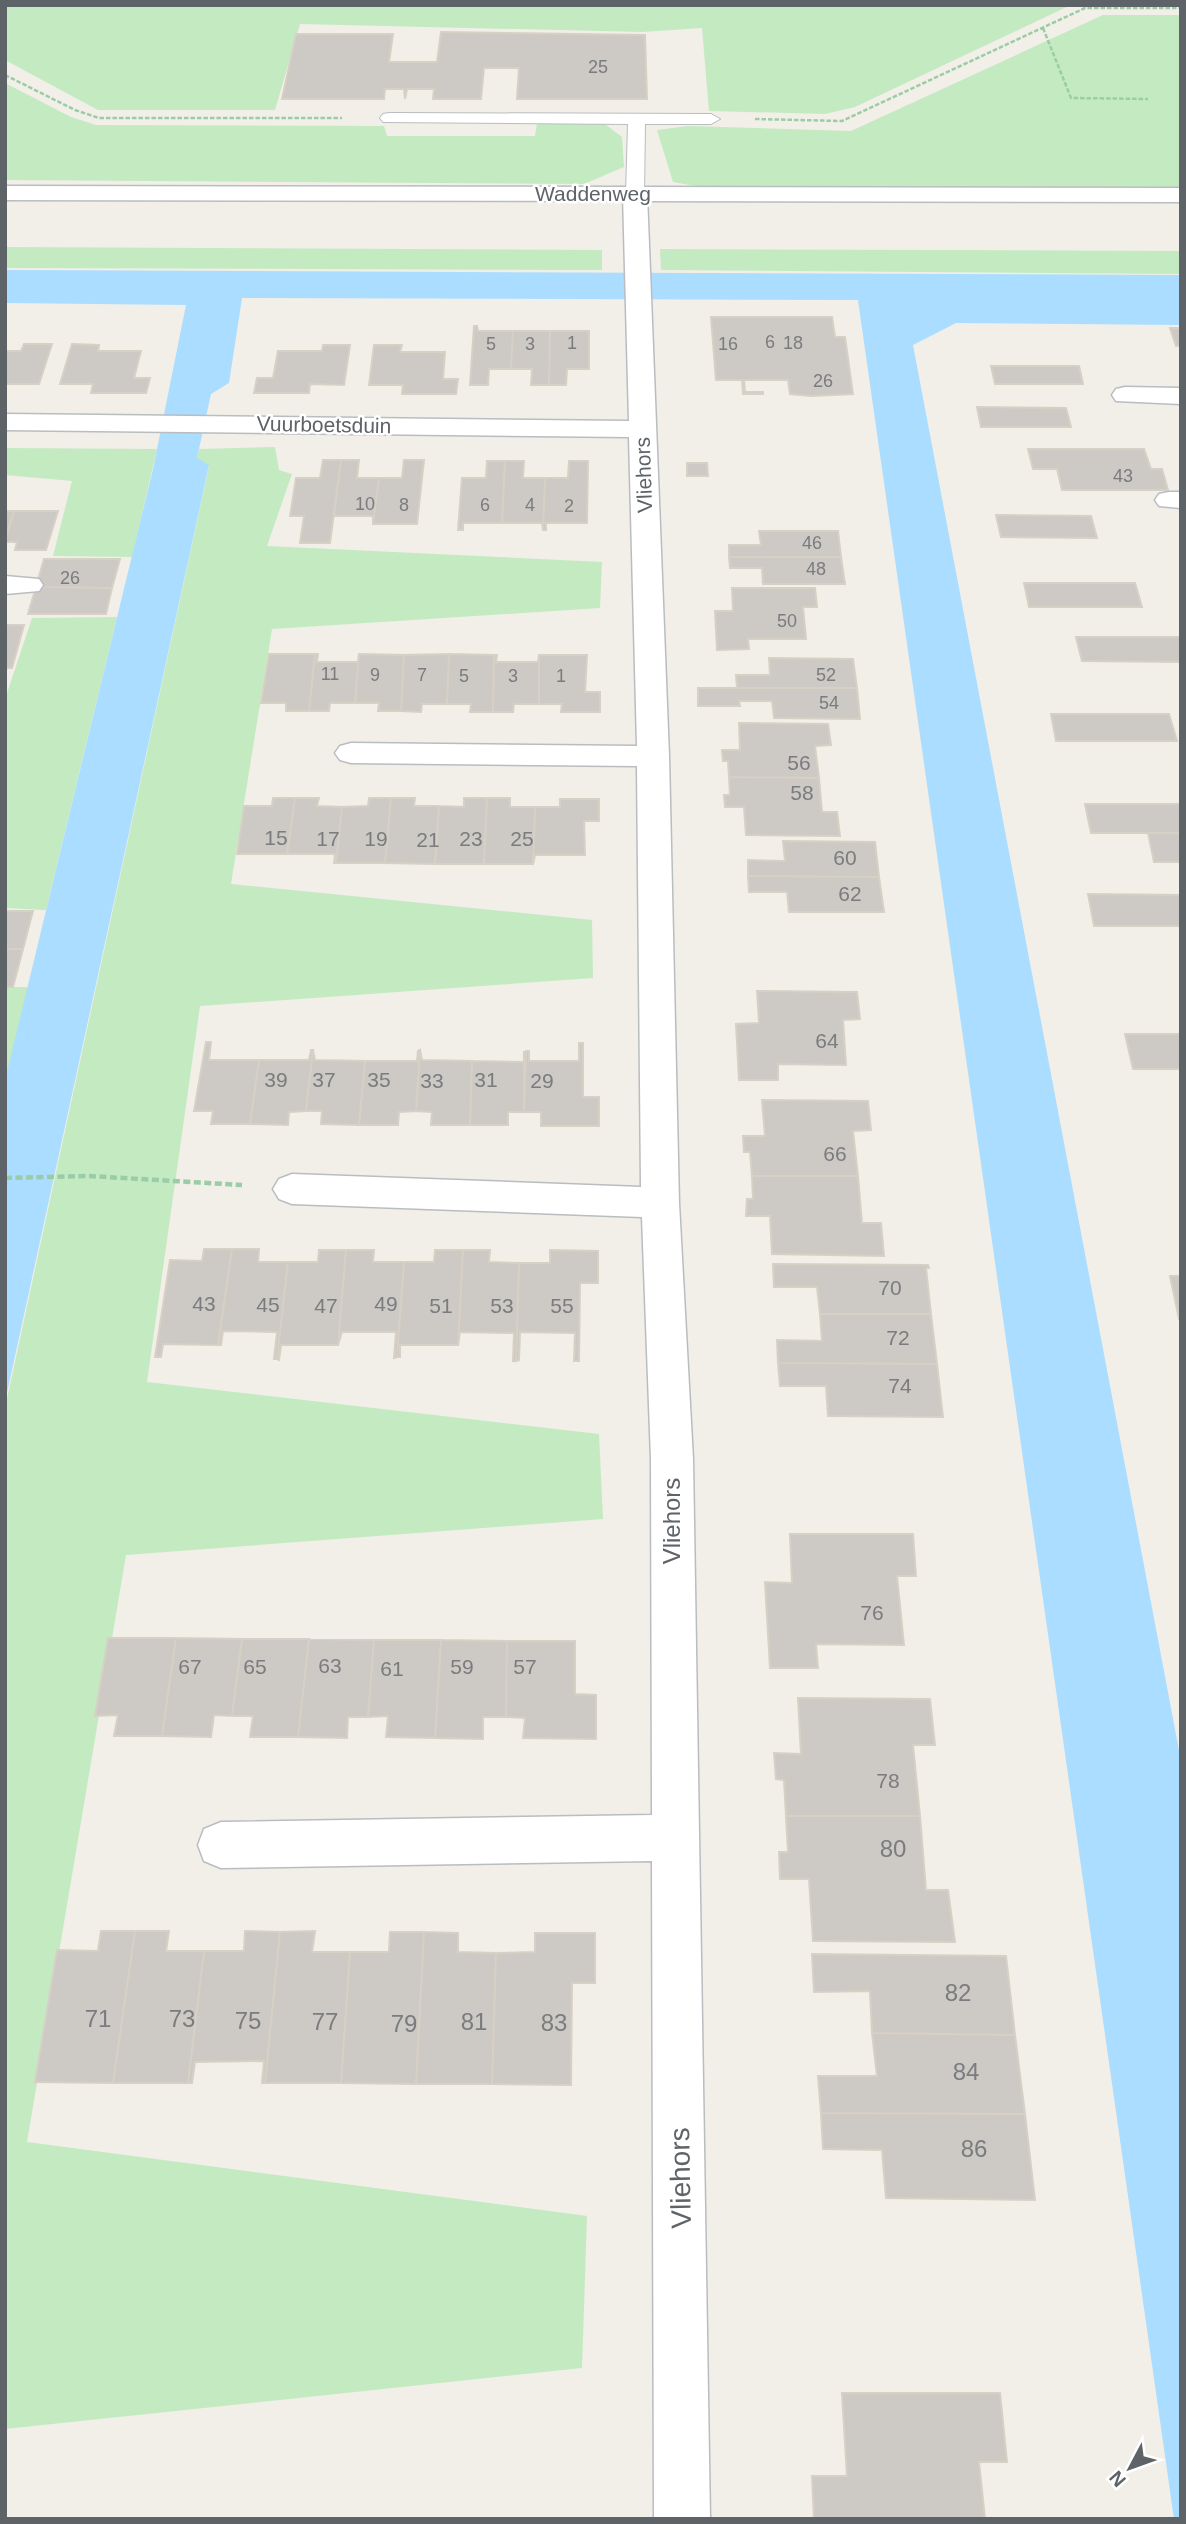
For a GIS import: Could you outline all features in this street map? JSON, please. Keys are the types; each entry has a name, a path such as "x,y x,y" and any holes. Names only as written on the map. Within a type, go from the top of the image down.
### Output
{"street":[{"name":"Waddenweg","path":"5,193 1181,218"},
{"name":"Waddenweg","path":"5,214 1181,195"},
{"name":"Vliehors","path":"635,205 653,756 660,1203 672,1459 682,2519"},
{"path":"1125,395 1181,396"},
{"name":"Vuurboetsduin","path":"5,422 642,429"},
{"path":"351,753 653,756"},
{"path":"292,1189 660,1203"},
{"path":"221,1845 674,1838"}],"lane":[{"path":"389,118 711,119"},
{"path":"635,205 636,119"}],"path":[{"path":"711,119 842,121 1085,8 1181,8"},
{"path":"1043,28 1071,99 1148,99"},
{"path":"5,75 75,110 99,118 389,118"},
{"path":"5,1178 89,1176 292,1189"}],"green space":[{"path":"5,5 1071,5 855,107 825,114 709,111 702,28 643,32 300,24 275,110 98,110 5,60"},
{"path":"1103,15 1181,15 1181,189 695,186 673,182 657,130 688,126 851,131"},
{"path":"5,83 71,117 96,125 384,126 387,136 535,136 537,123 605,124 622,137 624,167 584,184 5,180"},
{"path":"5,247 602,250 602,270 5,268"},
{"path":"660,249 1181,251 1181,274 661,270"},
{"path":"275,447 279,470 292,474 267,546 602,562 600,608 272,629 231,884 592,920 593,978 200,1006 147,1382 599,1434 603,1519 126,1555 27,2142 587,2216 582,2368 5,2429 5,1408 209,466 197,459 199,449"},
{"path":"5,448 157,449 132,557 53,556 72,481 5,475"},
{"path":"117,617 46,910 5,908 5,699 32,618"},
{"path":"5,987 34,987 5,1092"}],"water":[{"path":"5,270 1181,275 1181,325 956,323 913,345 1181,1761 1181,2519 1174,2519 858,300 242,298 229,383 211,394 197,458 209,465 5,1402 5,1080 153,469 186,305 5,303"}],"building":[{"path":"441,32 645,35 647,99 517,99 519,68 484,68 481,99 433,99 434,89 407,89 405,99 404,89 385,89 384,99 282,99 296,34 393,34 389,62 437,62"},
{"path":"711,317 832,317 835,337 845,337 853,394 790,394 788,380 744,380 745,392 763,394 743,394 742,380 716,380"},
{"path":"474,326 477,326 478,331 513,331 511,369 489,369 488,385 470,385"},
{"path":"1170,328 1181,328 1181,346 1176,346"},
{"path":"513,331 550,331 549,385 531,385 532,369 511,369"},
{"path":"550,331 589,331 589,369 567,369 566,385 549,385"},
{"path":"24,344 52,344 39,384 6,384 5,387 5,351 21,351"},
{"path":"72,344 99,345 98,351 141,351 134,378 150,378 146,393 91,393 93,384 60,384"},
{"path":"323,345 350,345 344,385 310,384 309,393 254,393 257,378 273,378 278,351 322,351"},
{"path":"374,345 402,345 400,352 445,352 443,379 458,379 456,394 402,394 403,385 369,385"},
{"path":"991,366 1079,366 1083,384 995,384"},
{"path":"977,407 1066,408 1071,427 981,427"},
{"path":"1028,449 1144,449 1151,469 1162,469 1168,490 1062,490 1057,469 1033,469"},
{"path":"323,460 341,460 330,543 300,543 304,516 290,516 296,478 320,478"},
{"path":"341,460 359,460 357,478 379,478 373,524 373,516 334,516"},
{"path":"404,460 424,460 417,524 373,524 379,478 402,478"},
{"path":"487,461 505,461 502,523 463,523 463,530 458,530 462,478 486,478"},
{"path":"505,461 524,461 523,478 545,478 543,530 542,523 502,523"},
{"path":"569,461 588,461 587,523 546,523 546,530 543,530 545,478 568,478"},
{"path":"687,463 707,463 708,476 687,476"},
{"path":"5,511 14,511 5,538"},
{"path":"14,511 58,511 46,550 15,550 17,542 5,542"},
{"path":"996,515 1091,516 1097,538 1001,537"},
{"path":"759,531 838,531 841,557 729,557 729,545 761,545"},
{"path":"729,557 841,557 845,584 763,584 762,568 730,568"},
{"path":"44,559 120,559 112,588 36,587"},
{"path":"1024,583 1135,583 1142,607 1029,607"},
{"path":"36,587 112,588 106,614 28,614"},
{"path":"732,588 815,588 817,607 803,607 806,639 748,639 749,649 717,650 715,611 733,611"},
{"path":"5,625 24,625 12,668 5,668"},
{"path":"1076,637 1181,637 1181,662 1082,661"},
{"path":"269,654 315,654 309,711 286,711 286,703 261,703"},
{"path":"315,654 318,654 317,662 358,662 359,654 355,703 330,703 329,711 309,711"},
{"path":"359,654 404,655 401,711 378,711 379,703 355,703"},
{"path":"449,654 447,704 422,704 421,712 401,711 404,655"},
{"path":"449,654 494,655 493,712 470,712 471,704 447,704"},
{"path":"494,655 497,655 496,662 538,662 539,655 539,704 514,704 513,712 493,712"},
{"path":"539,655 587,655 585,692 600,692 600,712 561,712 562,704 539,704"},
{"path":"769,658 853,659 857,688 737,688 736,675 770,675"},
{"path":"698,688 857,688 860,719 774,718 772,701 739,701 740,706 698,706"},
{"path":"1051,714 1169,714 1177,741 1056,741"},
{"path":"739,723 828,724 831,745 815,746 819,778 729,777 728,761 723,761 722,750 740,750"},
{"path":"729,777 819,778 822,812 837,812 840,836 746,835 744,807 725,807 724,795 730,795"},
{"path":"273,798 295,798 287,854 237,854 244,806 272,806"},
{"path":"295,798 319,798 317,806 342,807 336,863 335,854 287,854"},
{"path":"369,798 391,798 385,863 336,863 342,807 368,806"},
{"path":"391,798 415,798 414,806 439,806 435,864 385,863"},
{"path":"464,798 487,798 484,864 435,864 439,806 464,807"},
{"path":"487,798 510,798 510,807 535,807 533,864 484,864"},
{"path":"560,799 599,799 599,821 584,821 585,855 535,855 533,864 535,807 560,807"},
{"path":"1085,804 1181,804 1181,833 1091,833"},
{"path":"1148,833 1181,833 1181,862 1154,862"},
{"path":"783,841 875,842 879,877 748,876 748,860 785,861"},
{"path":"748,876 879,877 884,912 789,912 787,892 749,892"},
{"path":"1088,894 1181,895 1181,926 1094,926"},
{"path":"5,911 33,911 23,949 5,949"},
{"path":"5,949 23,949 13,987 5,987"},
{"path":"757,991 857,992 860,1019 843,1020 846,1065 778,1064 778,1080 739,1080 736,1024 759,1023"},
{"path":"1125,1034 1181,1034 1181,1069 1133,1069"},
{"path":"206,1042 211,1042 209,1060 259,1060 250,1124 211,1124 213,1111 194,1111"},
{"path":"579,1043 583,1043 583,1097 599,1097 599,1126 541,1126 541,1112 524,1112 526,1051 529,1051 529,1061 579,1061"},
{"path":"311,1050 306,1111 289,1112 288,1125 250,1124 259,1060 309,1060"},
{"path":"313,1050 315,1060 365,1061 359,1125 321,1124 322,1111 306,1111"},
{"path":"420,1050 422,1060 472,1061 470,1125 431,1125 432,1112 416,1111"},
{"path":"420,1050 416,1111 399,1112 398,1125 359,1125 365,1061 417,1061"},
{"path":"472,1061 524,1062 524,1112 508,1112 508,1125 470,1125"},
{"path":"762,1100 868,1101 871,1130 853,1131 858,1176 752,1176 750,1152 744,1152 743,1136 765,1136"},
{"path":"752,1176 858,1176 862,1223 881,1223 884,1256 772,1254 770,1216 746,1216 747,1199 753,1199"},
{"path":"204,1249 232,1249 218,1345 163,1344 161,1357 155,1357 170,1260 202,1261"},
{"path":"232,1249 259,1249 258,1262 288,1262 277,1359 274,1359 277,1332 223,1331 221,1345 218,1345"},
{"path":"319,1250 346,1250 338,1345 281,1345 279,1360 288,1262 318,1262"},
{"path":"346,1250 374,1250 373,1262 404,1262 397,1357 394,1358 396,1332 342,1332 338,1345"},
{"path":"435,1250 463,1250 458,1345 400,1345 400,1357 397,1357 404,1262 434,1262"},
{"path":"463,1250 490,1250 489,1262 519,1263 516,1361 513,1361 514,1333 460,1332 458,1345"},
{"path":"550,1250 598,1251 598,1283 580,1283 579,1361 574,1361 575,1333 520,1332 519,1360 516,1361 519,1263 550,1263"},
{"path":"773,1264 928,1265 929,1268 926,1268 931,1314 820,1314 817,1287 774,1287"},
{"path":"1170,1276 1181,1276 1181,1319 1179,1319"},
{"path":"820,1314 931,1314 937,1364 778,1363 777,1340 822,1341"},
{"path":"778,1363 937,1364 943,1417 828,1416 826,1386 780,1386"},
{"path":"790,1534 913,1534 916,1576 897,1576 904,1645 816,1644 818,1668 770,1668 765,1582 792,1583"},
{"path":"108,1638 176,1638 162,1736 114,1736 118,1715 95,1716"},
{"path":"176,1638 242,1639 232,1716 214,1715 211,1737 162,1736"},
{"path":"242,1639 309,1639 298,1737 250,1737 253,1716 232,1716"},
{"path":"309,1639 374,1640 368,1717 348,1717 347,1738 298,1737"},
{"path":"374,1640 441,1640 435,1738 386,1737 388,1716 368,1717"},
{"path":"441,1640 507,1641 506,1717 483,1717 483,1739 435,1738"},
{"path":"507,1641 575,1641 575,1694 596,1695 596,1739 523,1738 525,1718 506,1717"},
{"path":"798,1698 930,1699 935,1745 913,1745 920,1816 786,1816 784,1780 776,1779 774,1753 801,1754"},
{"path":"786,1816 920,1816 926,1890 948,1890 955,1942 813,1941 809,1879 780,1879 779,1852 788,1852"},
{"path":"101,1931 135,1931 113,2083 35,2082 57,1950 98,1951"},
{"path":"135,1931 169,1931 166,1951 204,1951 188,2083 113,2083"},
{"path":"245,1931 280,1932 265,2083 262,2083 264,2061 195,2062 192,2083 188,2083 204,1951 244,1951"},
{"path":"315,1931 312,1952 350,1952 341,2083 265,2083 280,1932"},
{"path":"390,1932 424,1932 416,2084 341,2083 350,1952 389,1952"},
{"path":"424,1932 458,1933 458,1952 496,1953 492,2084 416,2084"},
{"path":"535,1933 595,1933 595,1983 572,1983 571,2085 492,2084 496,1953 535,1952"},
{"path":"812,1954 1006,1956 1015,2035 872,2033 870,1991 814,1992"},
{"path":"872,2033 1015,2035 1025,2114 821,2113 818,2076 877,2076"},
{"path":"821,2113 1025,2114 1035,2200 886,2198 882,2150 823,2149"},
{"path":"842,2393 1000,2393 1007,2462 979,2462 985,2519 814,2519 812,2476 847,2476"}]}
